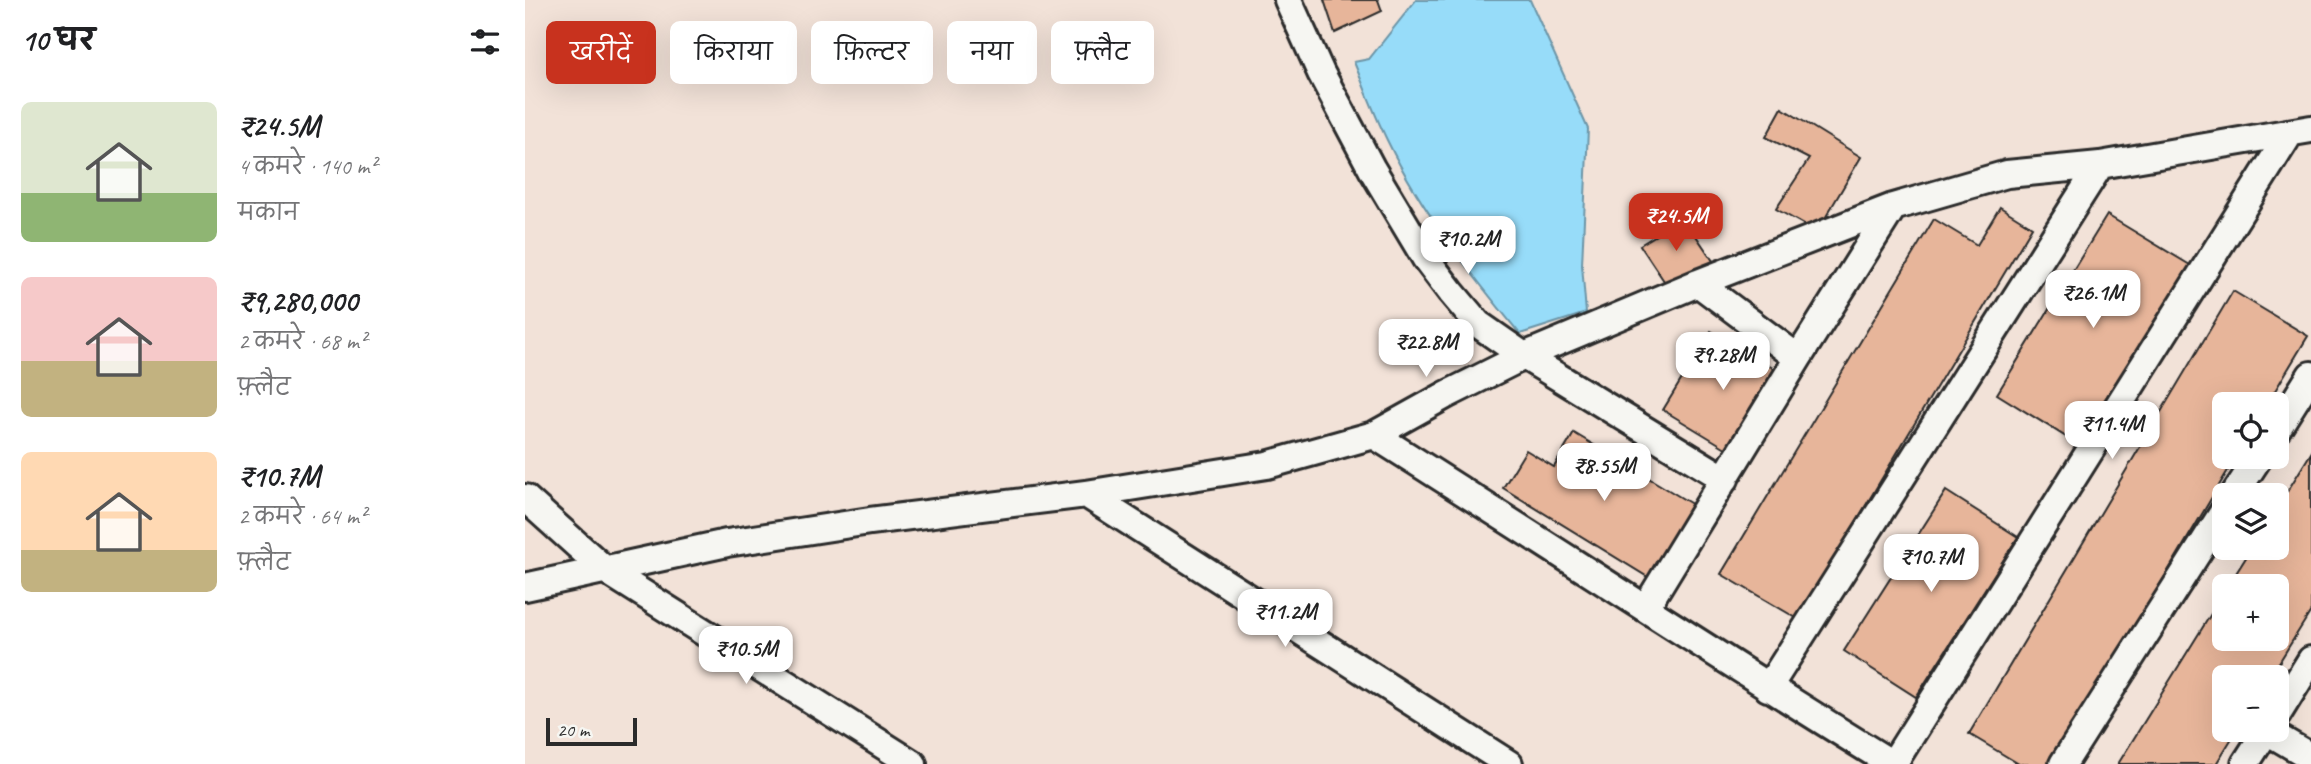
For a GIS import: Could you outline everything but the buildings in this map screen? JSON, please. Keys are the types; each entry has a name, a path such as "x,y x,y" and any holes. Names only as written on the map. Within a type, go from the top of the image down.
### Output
{"street":[{"path":"1288,0 1321,73 1371,169 1426,260 1478,324 1524,356 1725,480"},
{"path":"1374,435 1769,688 1893,764 2300,131"},
{"path":"525,587 727,543 1086,494 1267,465 1374,435 1524,356 1698,283 1892,207 2007,174 2099,164 2300,131"},
{"path":"1769,688 2099,164"},
{"path":"1646,607 1892,207"},
{"path":"1698,283 1798,358"},
{"path":"2289,410 2311,375"},
{"path":"1086,494 1509,764"},
{"path":"525,498 604,569 913,764"},
{"path":"2063,764 2212,530"},
{"path":"2289,698 2308,671"},
{"path":"2289,740 2311,757"},
{"path":"2245,764 2259,742"}],"water":[{"path":"1416,0 1530,0 1588,129 1582,265 1586,313 1520,334 1448,242 1401,168 1354,62 1369,59"}]}
